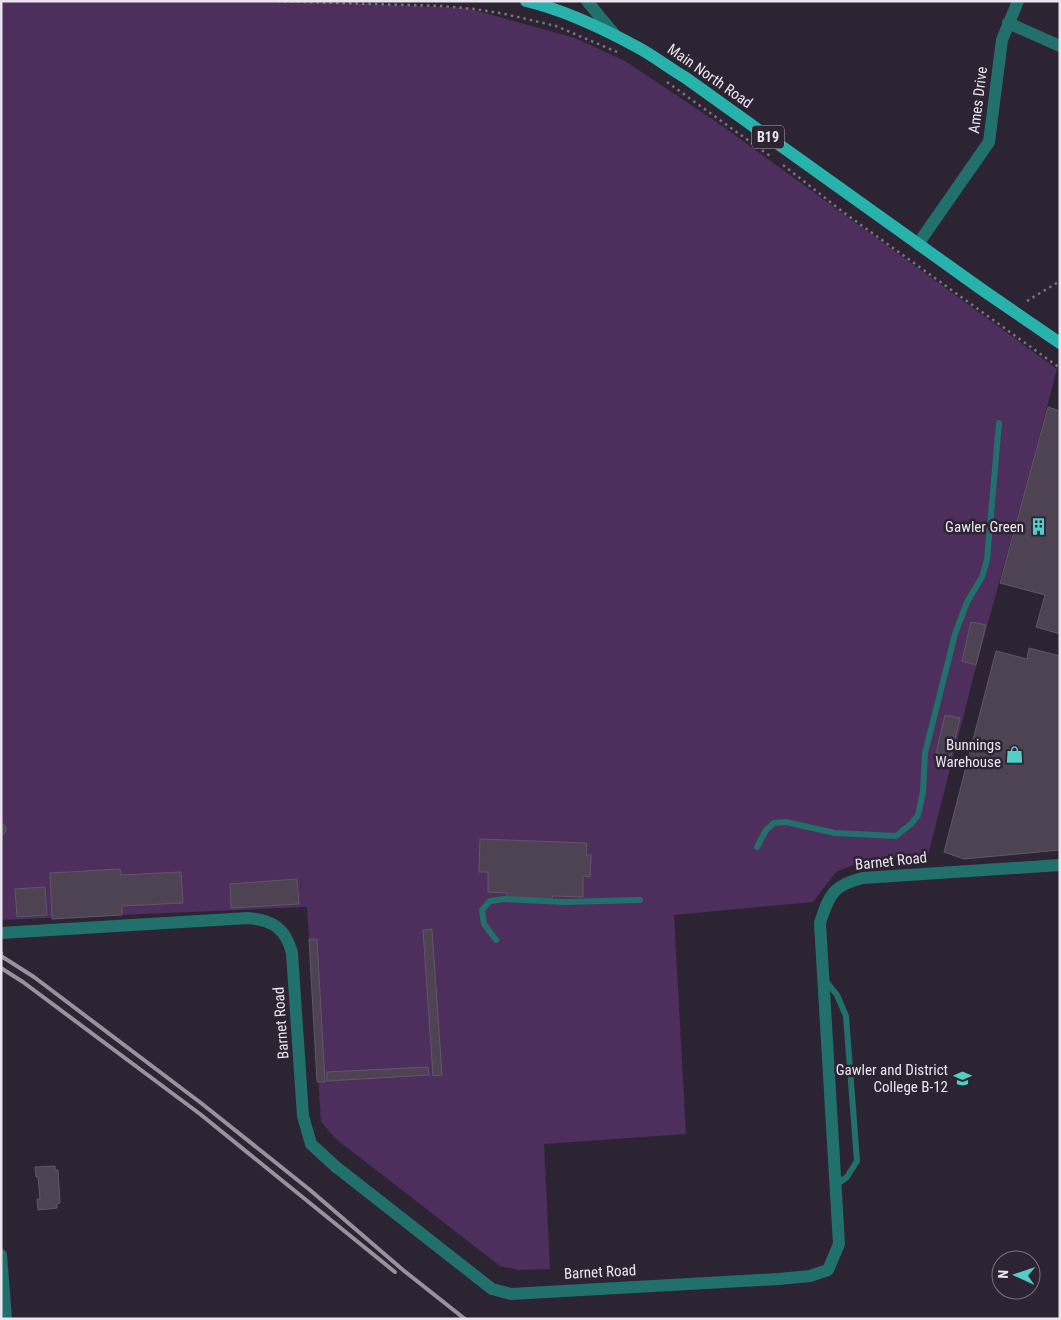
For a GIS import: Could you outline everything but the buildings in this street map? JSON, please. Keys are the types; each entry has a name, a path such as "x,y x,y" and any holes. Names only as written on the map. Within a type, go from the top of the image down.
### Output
{"main road":[{"name":"Main North Road","path":"526,1 558,11 614,35 686,78 984,291 1060,343"},
{"name":"Main North Road","path":"984,291 1060,353"}],"street":[{"path":"587,1 614,35"},
{"name":"Ames Drive","path":"918,244 989,142 1002,40 1018,1"},
{"path":"1008,23 1060,46"},
{"name":"Barnet Road","path":"1,933 248,918 259,919 276,926 285,935 292,953 303,1116 311,1144 335,1166 492,1289 510,1294 810,1276 828,1270 839,1244 820,923 830,896 837,888 848,882 863,878 1060,865"},
{"path":"1,1255 6,1319"}],"lane":[{"path":"757,847 766,830 774,823 786,822 835,833 896,836 912,824 918,815 923,792 925,754 955,634 967,602 982,577 987,560 999,423"},
{"path":"496,940 484,924 482,910 490,901 504,899 564,902 640,900"},
{"path":"824,979 837,995 846,1016 857,1161 847,1177 836,1185"}],"path":[{"path":"271,1 442,6 475,9 556,26 621,54"},
{"path":"663,80 775,159"},
{"path":"782,164 844,212 1060,368"},
{"path":"1027,301 1060,281"},
{"path":"1,952 5,955 1,957"}],"shaded area":[{"path":"1,1 294,1 467,8 575,38 625,61 721,125 1057,369 979,655 927,859 865,860 836,872 813,902 674,915 686,1134 544,1144 550,1269 518,1270 500,1266 336,1139 321,1122 307,907 1,920"}],"railway":[{"path":"1,956 34,977 201,1103 310,1190 403,1270 465,1319"},
{"path":"1,968 23,982 200,1114 395,1272"}],"place":[{"name":"Gawler Green","path":"1038,527"},
{"name":"Bunnings Warehouse","path":"1015,754"},
{"name":"Gawler and District College B-12","path":"962,1079"}]}
